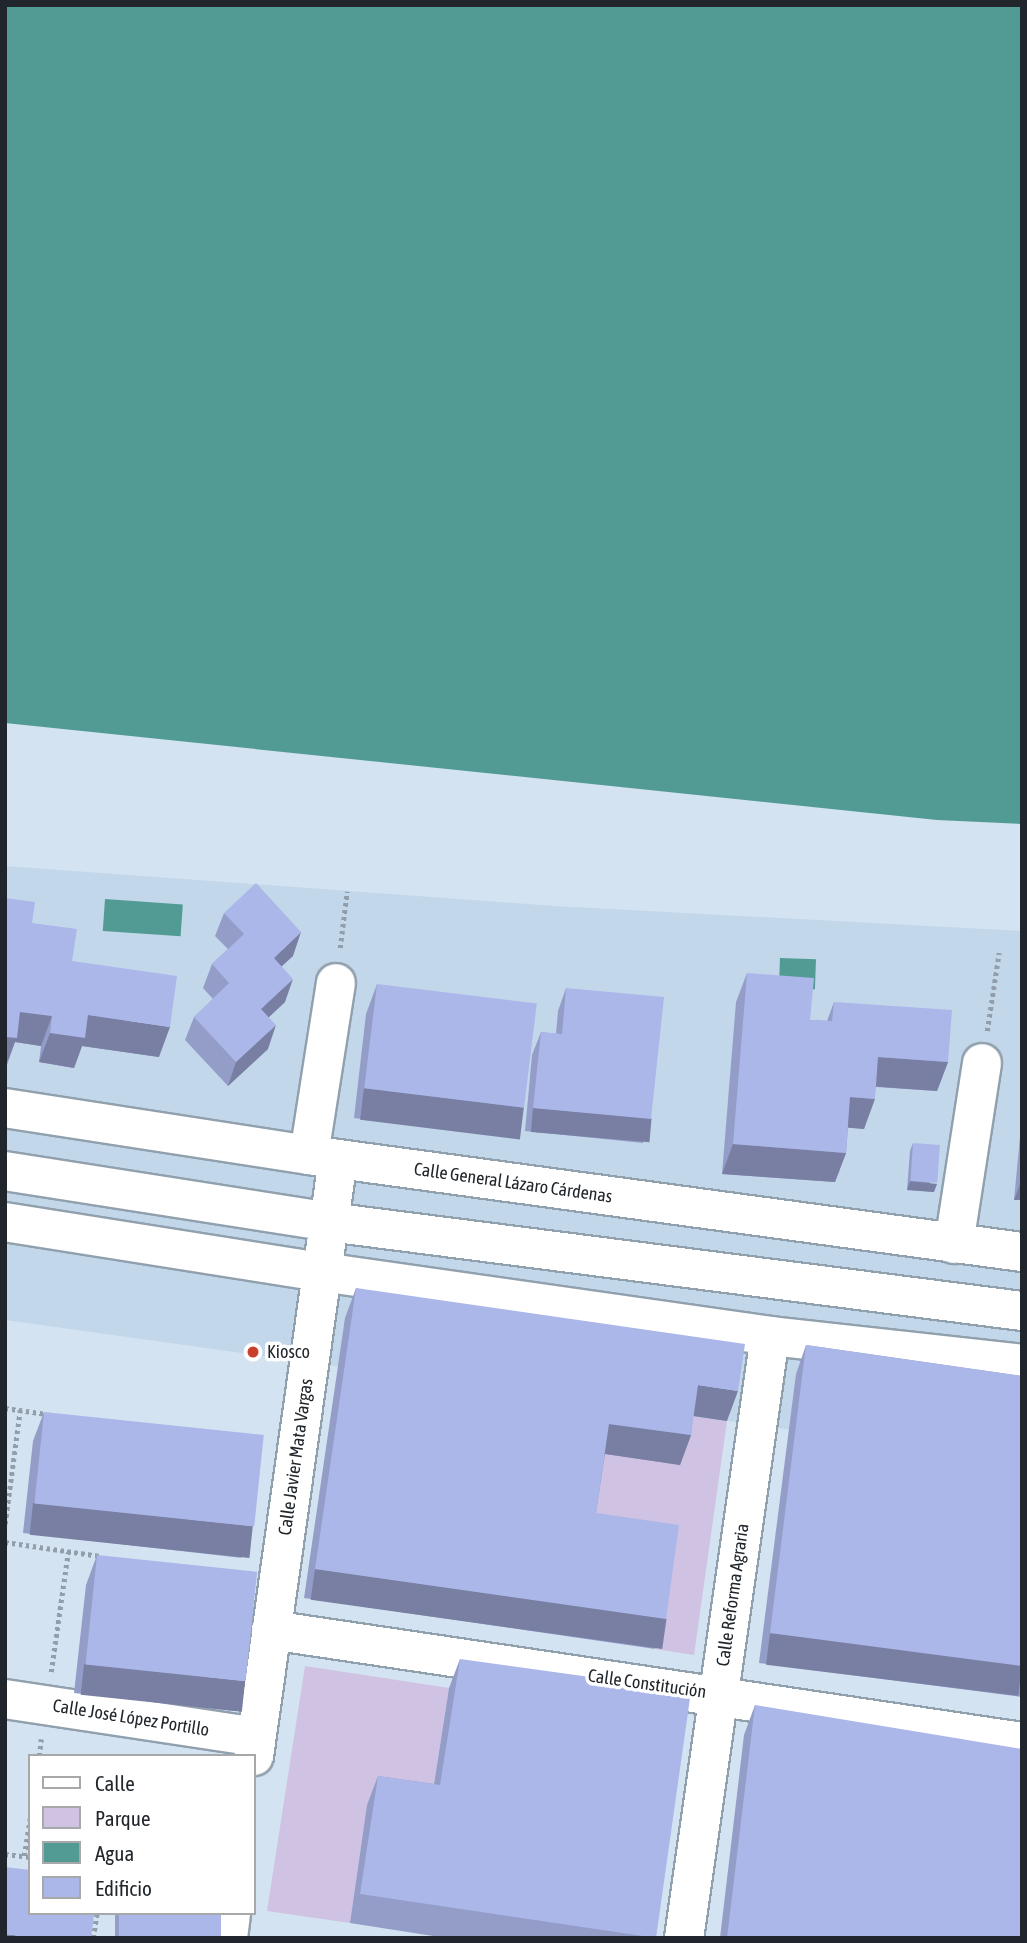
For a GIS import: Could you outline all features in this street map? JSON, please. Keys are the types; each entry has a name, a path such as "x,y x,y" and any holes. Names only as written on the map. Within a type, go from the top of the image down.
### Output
{"street":[{"name":"Calle Javier Mata Vargas","path":"255,1746 329,1222 320,1149 335,983"},
{"path":"982,1063 956,1231 1022,1227"},
{"path":"5,1088 320,1149"},
{"name":"Calle General Lázaro Cárdenas","path":"5,1108 956,1231 1022,1252"},
{"path":"5,1171 329,1222 1022,1311"},
{"path":"5,1222 322,1272 770,1336 1022,1364"},
{"name":"Calle Reforma Agraria","path":"684,1938 770,1336"},
{"name":"Calle Constitución","path":"271,1630 1022,1742"},
{"name":"Calle José López Portillo","path":"5,1699 255,1746"},
{"path":"228,1938 232,1915"}],"path":[{"path":"335,983 347,891"},
{"path":"982,1063 999,953"},
{"path":"5,1408 61,1416"},
{"path":"5,1524 20,1410"},
{"path":"5,1542 108,1558"},
{"path":"39,1754 68,1552"},
{"path":"5,1854 27,1857"},
{"path":"93,1938 97,1915"}],"shaded area":[{"path":"5,866 555,906 1022,931 1022,1449 814,1433 5,1320"}],"green space":[{"path":"687,1415 727,1421 694,1655 655,1649 668,1555 585,1543 599,1453"},
{"path":"305,1666 449,1688 429,1815 367,1806 350,1923 267,1911"}],"water":[{"path":"5,5 1022,5 1022,824 937,820 5,723"},
{"path":"105,899 183,904 181,936 103,931"},
{"path":"780,958 816,959 815,989 779,988"}],"building":[{"path":"256,883 301,932 274,958 293,979 261,1009 276,1025 236,1062 194,1017 229,983 212,964 244,934 224,913"},
{"path":"5,898 35,902 32,923 77,929 72,961 177,976 170,1027 88,1015 85,1038 50,1033 52,1016 20,1012 17,1038 5,1037"},
{"path":"747,973 814,978 810,1020 832,1021 834,1002 952,1010 948,1062 878,1057 875,1099 850,1097 846,1153 733,1144"},
{"path":"377,984 537,1004 524,1108 364,1088"},
{"path":"566,988 664,997 651,1119 533,1108 541,1032 562,1034"},
{"path":"913,1143 940,1145 937,1183 910,1181"},
{"path":"356,1288 745,1344 738,1391 698,1385 691,1435 609,1424 596,1513 679,1525 666,1619 315,1569"},
{"path":"806,1345 1022,1376 1022,1666 770,1633"},
{"path":"44,1412 264,1435 254,1527 34,1503"},
{"path":"97,1555 257,1572 246,1681 86,1664"},
{"path":"460,1659 691,1691 656,1938 360,1894 378,1776 440,1785"},
{"path":"755,1705 1022,1749 1022,1938 727,1938"},
{"path":"5,1867 28,1870 28,1915 94,1915 91,1938 21,1938 5,1934"},
{"path":"119,1915 221,1915 221,1938 119,1938"}],"place":[{"name":"Kiosco","path":"253,1352"}]}
